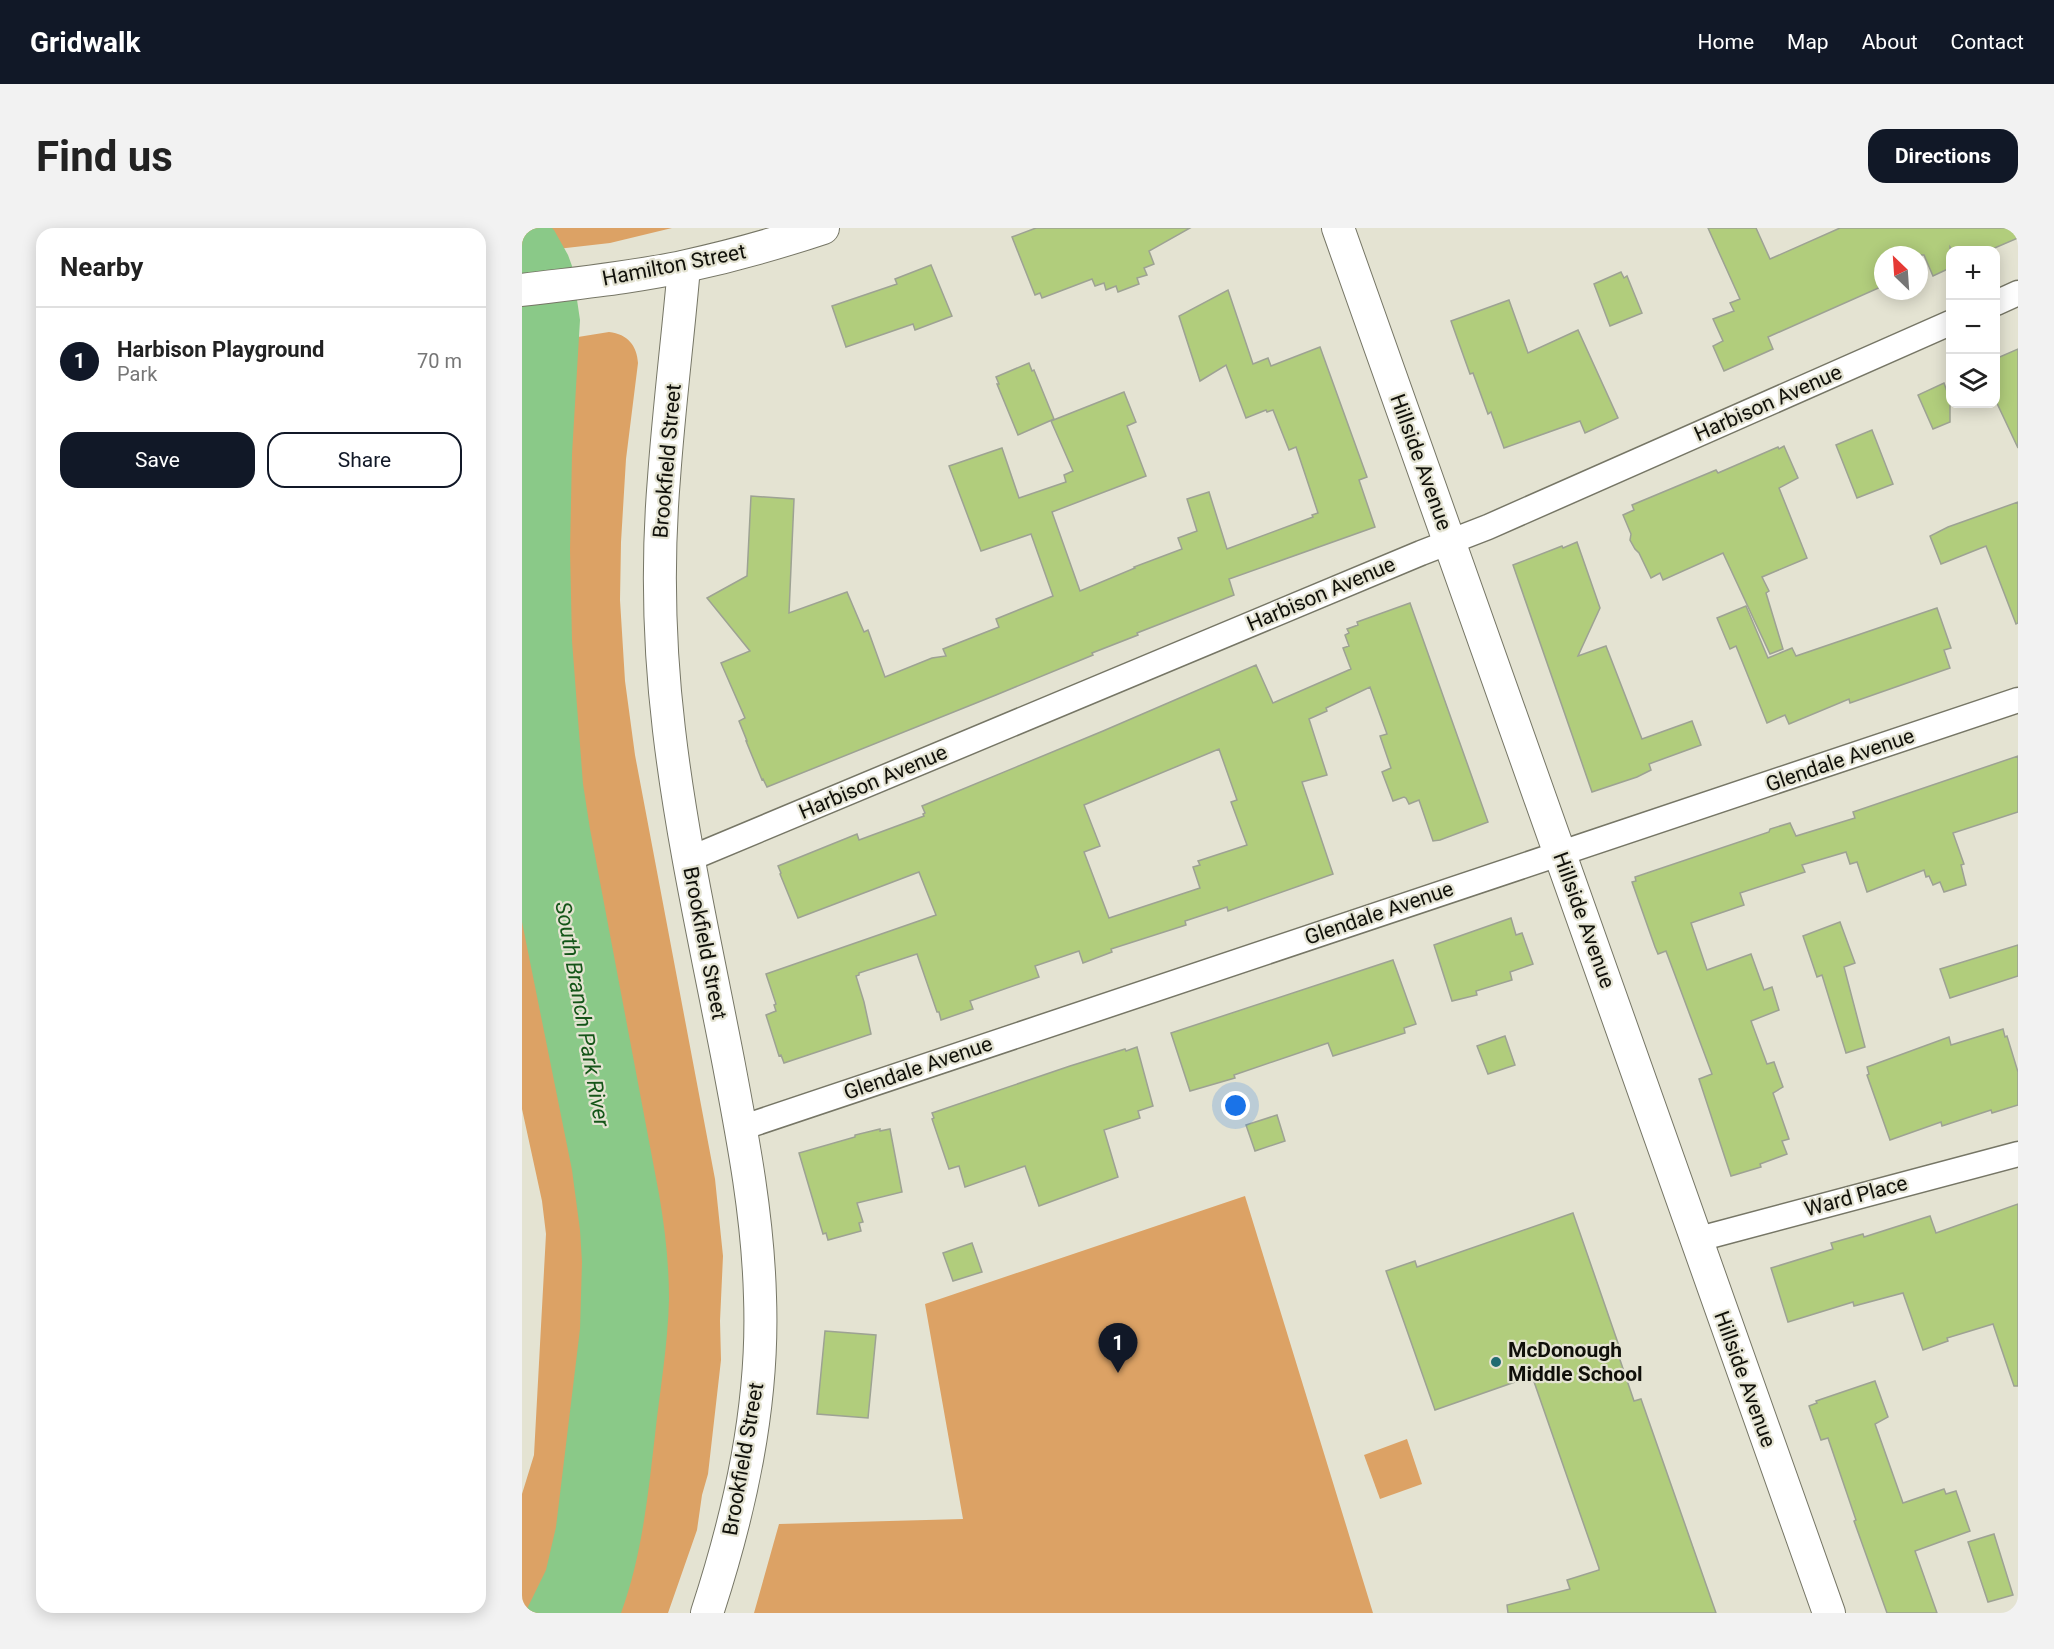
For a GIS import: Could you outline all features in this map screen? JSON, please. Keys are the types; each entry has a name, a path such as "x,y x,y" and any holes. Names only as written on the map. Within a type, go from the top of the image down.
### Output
{"street":[{"name":"Hamilton Street","path":"522,290 684,267 745,252 823,228"},
{"name":"Hillside Avenue","path":"1338,228 1828,1613"},
{"name":"Brookfield Street","path":"684,267 664,476 659,605 669,728 689,860 741,1128 750,1185 760,1299 758,1368 752,1433 741,1495 726,1557 707,1613"},
{"path":"2000,301 2018,293"},
{"name":"Harbison Avenue","path":"689,860 1488,526 1946,325"},
{"name":"Glendale Avenue","path":"741,1128 2018,700"},
{"name":"Ward Place","path":"1695,1240 2018,1154"}],"shaded area":[{"path":"522,228 672,228 610,243 522,253"},
{"path":"609,332 621,335 630,342 636,351 638,363 626,459 621,542 620,600 625,681 635,755 715,1179 723,1256 721,1360 708,1474 702,1495 697,1530 668,1613 522,1613 522,1494 534,1455 546,1234 542,1201 522,1109 522,346"},
{"path":"1245,1196 1373,1613 754,1613 779,1524 963,1519 925,1304"},
{"path":"1407,1439 1422,1484 1380,1499 1364,1455"}],"water":[{"name":"South Branch Park River","path":"522,228 552,228 554,230 572,266 580,320 572,454 570,550 572,641 583,784 659,1194 667,1259 669,1299 667,1333 650,1480 634,1570 621,1613 525,1613 546,1570 556,1527 580,1329 582,1262 572,1170 522,922"}],"building":[{"path":"1036,228 1190,228 1149,251 1154,264 1144,268 1147,275 1137,278 1139,284 1118,292 1116,286 1106,290 1104,283 1095,286 1092,279 1042,298 1040,293 1035,295 1012,237"},
{"path":"1708,228 1756,228 1770,259 1840,228 2018,228 2018,238 1999,246 1946,246 1946,270 1933,276 1928,264 1928,246 1874,246 1874,290 1768,337 1773,349 1724,371 1713,346 1723,341 1713,319 1734,311 1730,303 1740,299"},
{"path":"931,265 952,316 915,330 913,324 846,347 832,306 897,284 895,279"},
{"path":"1621,272 1624,278 1627,276 1642,313 1610,326 1594,284"},
{"path":"1228,290 1253,364 1268,358 1271,366 1320,347 1367,477 1359,480 1375,527 1229,579 1234,595 1137,633 1138,635 1092,653 1093,655 996,695 767,787 746,741 739,721 745,718 721,663 750,651 707,598 747,576 751,496 794,499 789,613 847,592 864,632 868,630 885,677 932,658 946,656 943,649 999,627 996,619 1053,596 1031,534 981,551 949,466 1002,448 1019,498 1066,482 1064,475 1073,471 1051,421 1124,392 1136,422 1127,426 1146,476 1052,512 1080,591 1182,549 1178,538 1197,531 1187,499 1209,492 1227,549 1313,517 1312,515 1318,513 1296,447 1289,450 1273,410 1267,412 1266,410 1246,418 1226,365 1200,381 1179,316"},
{"path":"1509,300 1528,353 1578,330 1618,418 1585,433 1580,421 1504,448 1491,412 1488,414 1473,373 1470,374 1451,321"},
{"path":"2018,349 2018,448 1999,408 2000,357"},
{"path":"1029,363 1054,419 1018,435 996,377"},
{"path":"1944,383 1946,408 1950,408 1950,422 1933,429 1918,395"},
{"path":"1872,430 1893,484 1857,498 1836,445"},
{"path":"1784,446 1798,478 1779,488 1807,558 1762,577 1769,591 1766,593 1783,649 1770,654 1723,553 1663,580 1660,573 1651,578 1630,540 1631,534 1623,515 1634,510 1632,505 1716,470 1718,473"},
{"path":"2018,502 2018,623 2016,624 1986,546 1941,564 1930,536 1948,527"},
{"path":"1577,542 1600,608 1578,656 1606,646 1642,739 1692,721 1701,745 1649,764 1651,770 1637,777 1592,792 1513,565"},
{"path":"1410,603 1488,822 1433,841 1419,800 1409,804 1404,797 1393,801 1382,772 1391,768 1380,736 1387,734 1370,687 1326,708 1327,711 1309,719 1327,775 1302,782 1333,874 1228,911 1227,907 1185,921 1186,925 1111,949 1112,952 1083,963 1079,951 1035,966 1039,977 970,1001 973,1009 941,1020 917,954 859,973 856,976 871,1034 784,1063 781,1055 779,1056 766,1015 776,1011 774,1005 776,1004 766,974 936,915 919,872 798,918 778,866 857,834 859,840 924,816 922,806 1256,665 1273,703 1351,669 1343,648 1349,646 1345,635 1349,633 1347,629 1358,625 1357,622","holes":["1219,749 1237,800 1231,802 1247,845 1198,861 1200,865 1193,867 1200,888 1109,918 1084,852 1100,846 1084,805"]},
{"path":"1746,606 1768,658 1792,648 1796,656 1937,608 1951,648 1944,650 1950,668 1850,703 1849,699 1789,724 1785,715 1767,723 1736,646 1730,649 1717,618"},
{"path":"2018,756 2018,812 1953,833 1964,864 1961,865 1966,885 1944,892 1940,882 1933,885 1929,876 1926,877 1924,870 1867,892 1857,862 1850,864 1846,852 1802,865 1805,872 1740,893 1744,905 1691,923 1707,970 1751,954 1764,990 1772,987 1779,1010 1751,1021 1767,1064 1774,1062 1783,1087 1773,1093 1789,1139 1782,1141 1787,1154 1760,1164 1761,1167 1731,1176 1699,1079 1712,1074 1666,951 1658,954 1655,947 1632,882 1636,881 1635,877 1790,823 1796,836 1855,818 1853,812"},
{"path":"1511,918 1516,935 1522,933 1533,964 1510,972 1512,980 1476,991 1477,995 1452,1001 1434,945"},
{"path":"1840,922 1855,963 1844,967 1865,1047 1846,1053 1822,975 1817,977 1803,936"},
{"path":"2018,945 2018,976 1950,998 1940,969"},
{"path":"1393,960 1416,1024 1404,1028 1405,1033 1333,1056 1328,1043 1234,1075 1235,1078 1190,1091 1171,1033"},
{"path":"2003,1029 2018,1072 2018,1105 1992,1113 1991,1110 1942,1126 1941,1122 1890,1140 1867,1075 1869,1074 1867,1067 1949,1037 1951,1045"},
{"path":"1505,1036 1515,1065 1488,1074 1477,1046"},
{"path":"1137,1047 1153,1106 1138,1111 1140,1118 1104,1130 1118,1177 1039,1206 1025,1166 965,1187 959,1166 949,1169 932,1113 1070,1066"},
{"path":"1277,1115 1285,1141 1255,1151 1246,1125"},
{"path":"880,1129 880,1131 890,1129 902,1192 857,1203 863,1222 859,1223 861,1231 828,1240 826,1233 823,1234 799,1153"},
{"path":"2018,1204 2018,1386 2014,1386 1993,1324 1947,1338 1948,1341 1923,1350 1903,1293 1854,1306 1853,1302 1788,1322 1771,1268 1833,1249 1831,1243 1863,1234 1864,1237 1930,1216 1936,1233"},
{"path":"1573,1213 1619,1346 1616,1348 1634,1401 1641,1399 1716,1613 1508,1613 1507,1605 1570,1589 1567,1580 1599,1570 1532,1376 1435,1410 1386,1271 1415,1261 1417,1267"},
{"path":"972,1243 982,1272 953,1281 943,1253"},
{"path":"825,1331 876,1335 868,1418 817,1414"},
{"path":"1875,1381 1888,1417 1875,1424 1903,1503 1944,1489 1946,1494 1956,1491 1970,1531 1915,1551 1937,1613 1887,1613 1854,1521 1856,1520 1828,1438 1821,1440 1809,1406 1817,1403 1816,1401"},
{"path":"1994,1534 2013,1595 1988,1602 1968,1542"}],"place":[{"name":"McDonough Middle School","path":"1496,1362"},
{"name":"Harbison Playground","path":"1118,1373"}]}
